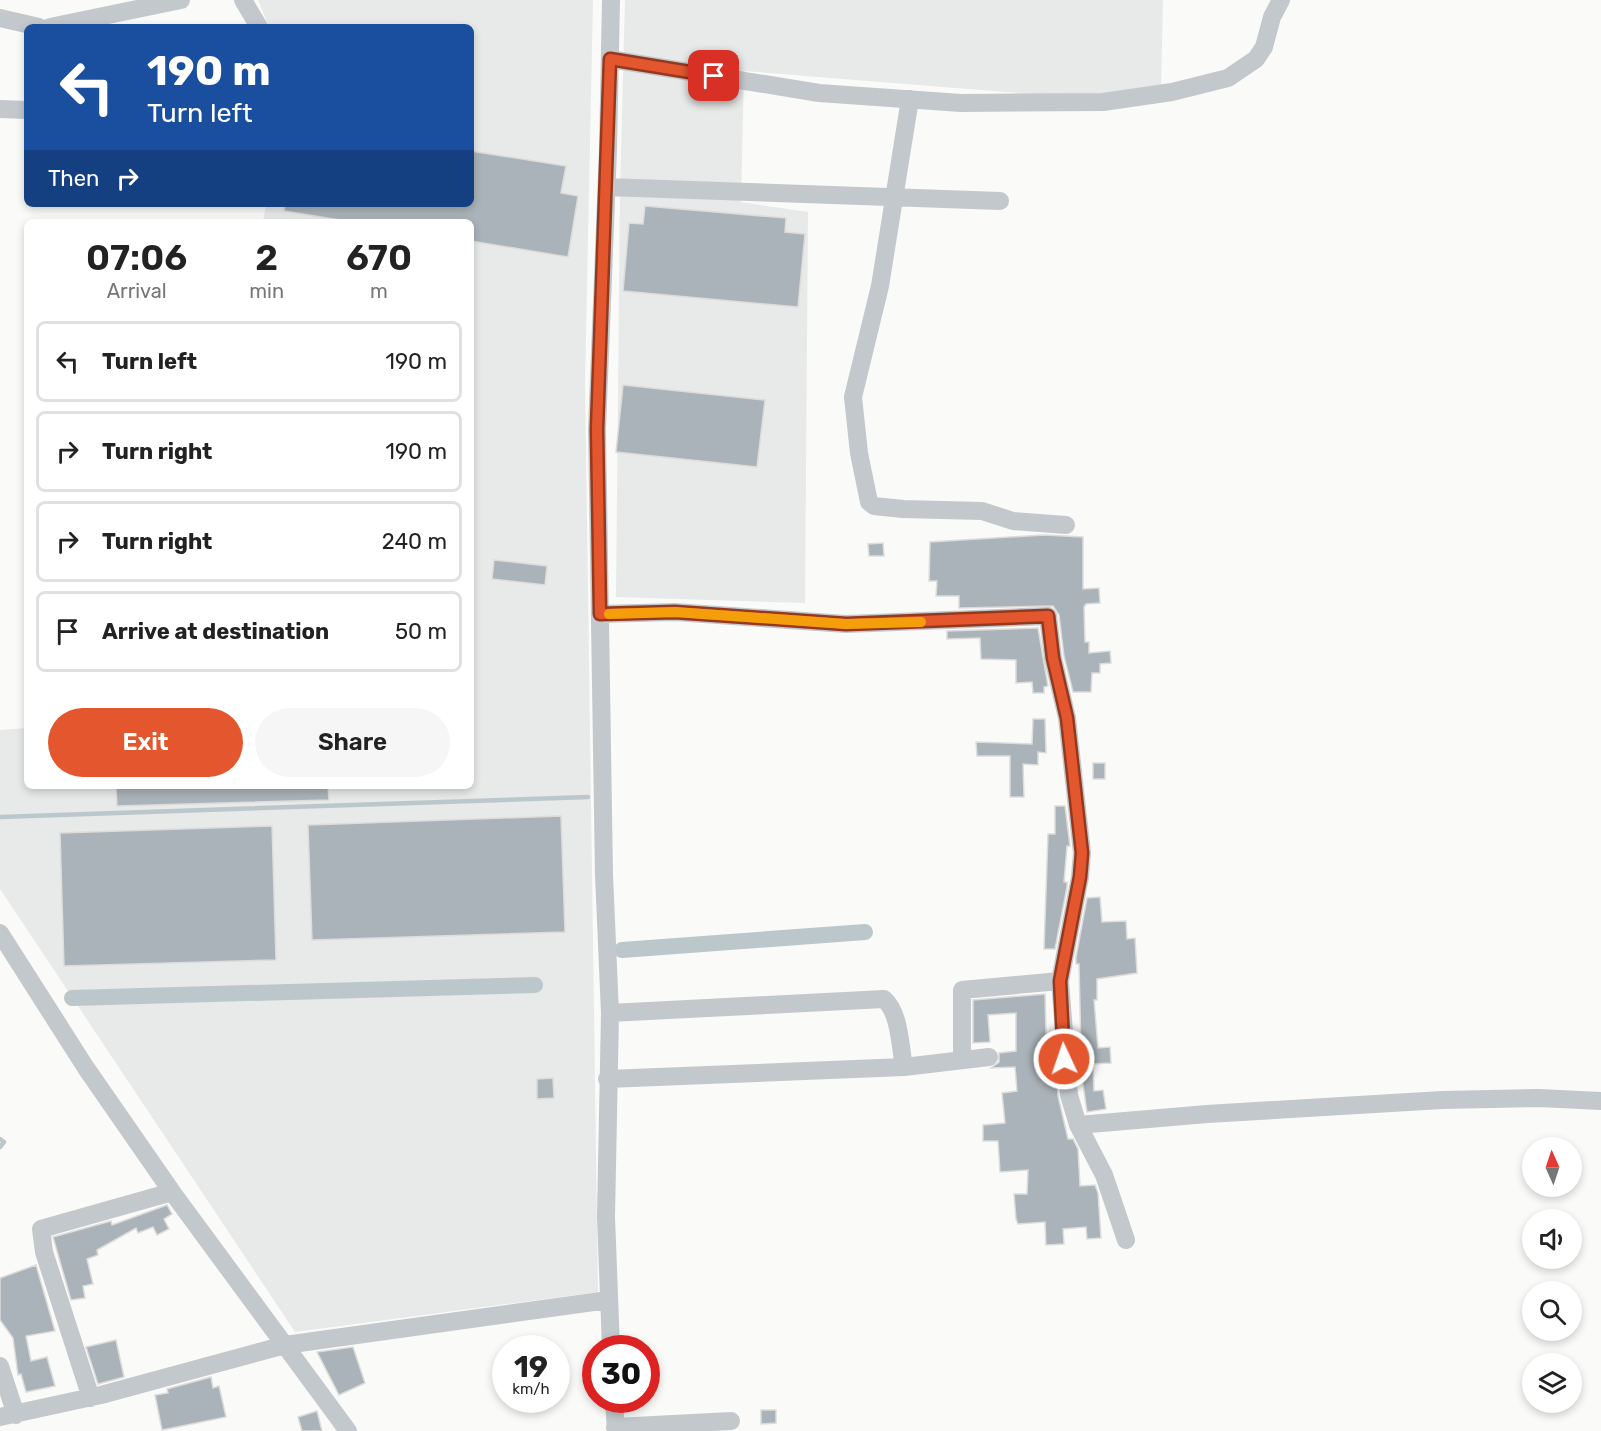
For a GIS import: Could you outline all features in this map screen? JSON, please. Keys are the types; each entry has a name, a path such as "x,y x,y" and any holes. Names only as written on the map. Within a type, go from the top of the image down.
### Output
{"street":[{"path":"65,24 181,0"},
{"path":"243,0 257,24"},
{"path":"610,0 607,187 597,429 604,875 610,1013 606,1216 610,1335"},
{"path":"610,59 819,93 1036,104 1102,102 1208,84 1228,78 1256,59 1264,46 1272,17 1281,0"},
{"path":"0,18 26,24"},
{"path":"910,99 892,197 880,286 853,398 859,453 869,502 874,506 903,509 982,511 1013,521 1066,525"},
{"path":"0,109 24,110"},
{"path":"607,187 1000,201"},
{"path":"600,614 675,612 878,624 1048,616 1053,658 1067,718 1082,853 1080,877 1060,981 1065,1073 1078,1125 1104,1176 1126,1240"},
{"path":"0,933 86,1068 172,1192 348,1431"},
{"path":"962,1060 962,990 1060,981"},
{"path":"610,1013 884,999 891,1005 904,1067"},
{"path":"607,1079 904,1067 989,1057"},
{"path":"1078,1125 1207,1114 1442,1100 1539,1098 1601,1101"},
{"path":"91,1398 44,1252 41,1229 172,1192"},
{"path":"0,1366 8,1416 91,1398 285,1345 608,1300"},
{"path":"615,1413 616,1429 731,1421"}],"shaded area":[{"path":"258,0 593,0 585,383 598,1292 295,1332 0,889 0,730 24,728 24,789 474,789 474,219 264,219 266,207 474,207 474,24 268,24"},
{"path":"625,0 1163,0 1161,91 1054,96 744,71 741,202 808,212 805,603 616,597 620,190"}],"building":[{"path":"474,151 566,166 561,193 578,196 568,257 474,241 474,219 333,219 284,211 285,207 474,207"},
{"path":"645,206 786,218 785,232 805,234 798,307 623,291 629,223 643,224"},
{"path":"623,385 765,400 757,467 616,452"},
{"path":"1044,535 1083,537 1083,589 1099,588 1100,603 1086,604 1084,607 1085,642 1089,642 1089,653 1110,651 1111,663 1100,664 1100,673 1092,673 1091,692 1073,692 1064,656 1059,615 1053,606 959,608 959,596 936,596 937,581 929,581 930,542"},
{"path":"883,543 884,556 869,556 868,544"},
{"path":"494,560 547,566 545,585 492,579"},
{"path":"1038,628 1048,686 1044,687 1044,693 1033,693 1032,682 1016,683 1016,660 981,659 980,638 947,639 947,631"},
{"path":"1033,719 1045,719 1046,753 1038,752 1038,765 1023,764 1024,797 1010,797 1010,756 977,756 976,742 1032,744"},
{"path":"1093,763 1105,763 1105,779 1093,779"},
{"path":"116,789 328,789 329,800 117,806"},
{"path":"1055,806 1065,806 1070,846 1067,846 1064,882 1067,882 1067,887 1055,949 1044,949 1048,834 1055,834"},
{"path":"561,816 565,932 312,940 308,825"},
{"path":"272,826 276,960 64,966 60,833"},
{"path":"1100,897 1102,922 1126,921 1127,939 1135,938 1137,973 1097,979 1097,1000 1094,1000 1098,1048 1110,1047 1111,1063 1093,1064 1094,1091 1103,1090 1106,1109 1087,1112 1078,1050 1081,1050 1079,964 1076,964 1076,957 1087,898"},
{"path":"1045,994 1047,1069 1056,1068 1058,1096 1068,1139 1073,1139 1078,1149 1080,1186 1095,1185 1098,1193 1101,1238 1087,1239 1086,1227 1063,1229 1064,1244 1046,1245 1045,1222 1018,1224 1016,1219 1014,1194 1027,1194 1028,1170 1000,1172 998,1141 983,1141 983,1125 1005,1123 1002,1093 1017,1091 1015,1067 991,1068 999,1062 999,1053 1016,1051 1016,1013 988,1015 990,1042 973,1043 973,1000"},
{"path":"553,1078 554,1098 537,1099 537,1079"},
{"path":"167,1205 172,1214 164,1219 169,1229 157,1235 153,1227 138,1233 136,1228 97,1250 98,1255 87,1259 93,1284 83,1286 85,1298 71,1300 53,1237 111,1221 112,1225"},
{"path":"36,1265 55,1331 26,1336 31,1361 47,1357 55,1386 26,1392 21,1374 18,1375 13,1338 0,1320 0,1278"},
{"path":"116,1340 124,1377 98,1384 86,1347"},
{"path":"353,1347 365,1383 339,1395 317,1352"},
{"path":"211,1377 213,1388 219,1386 226,1417 162,1430 155,1395 168,1393 167,1389"},
{"path":"761,1410 776,1410 776,1423 761,1424"},
{"path":"317,1411 322,1431 302,1431 298,1417"}],"waterway":[{"path":"0,817 588,797"},
{"path":"622,950 865,932"},
{"path":"72,998 535,985"},
{"path":"0,1139 4,1142 0,1147"}],"slow traffic":[{"path":"609,614 675,612 774,617 846,624 921,622"}],"route":[{"path":"714,76 610,59 597,429 600,614 675,612 774,617 846,624 1048,616 1051,622 1053,658 1067,718 1082,853 1080,877 1060,981 1064,1059"}]}
